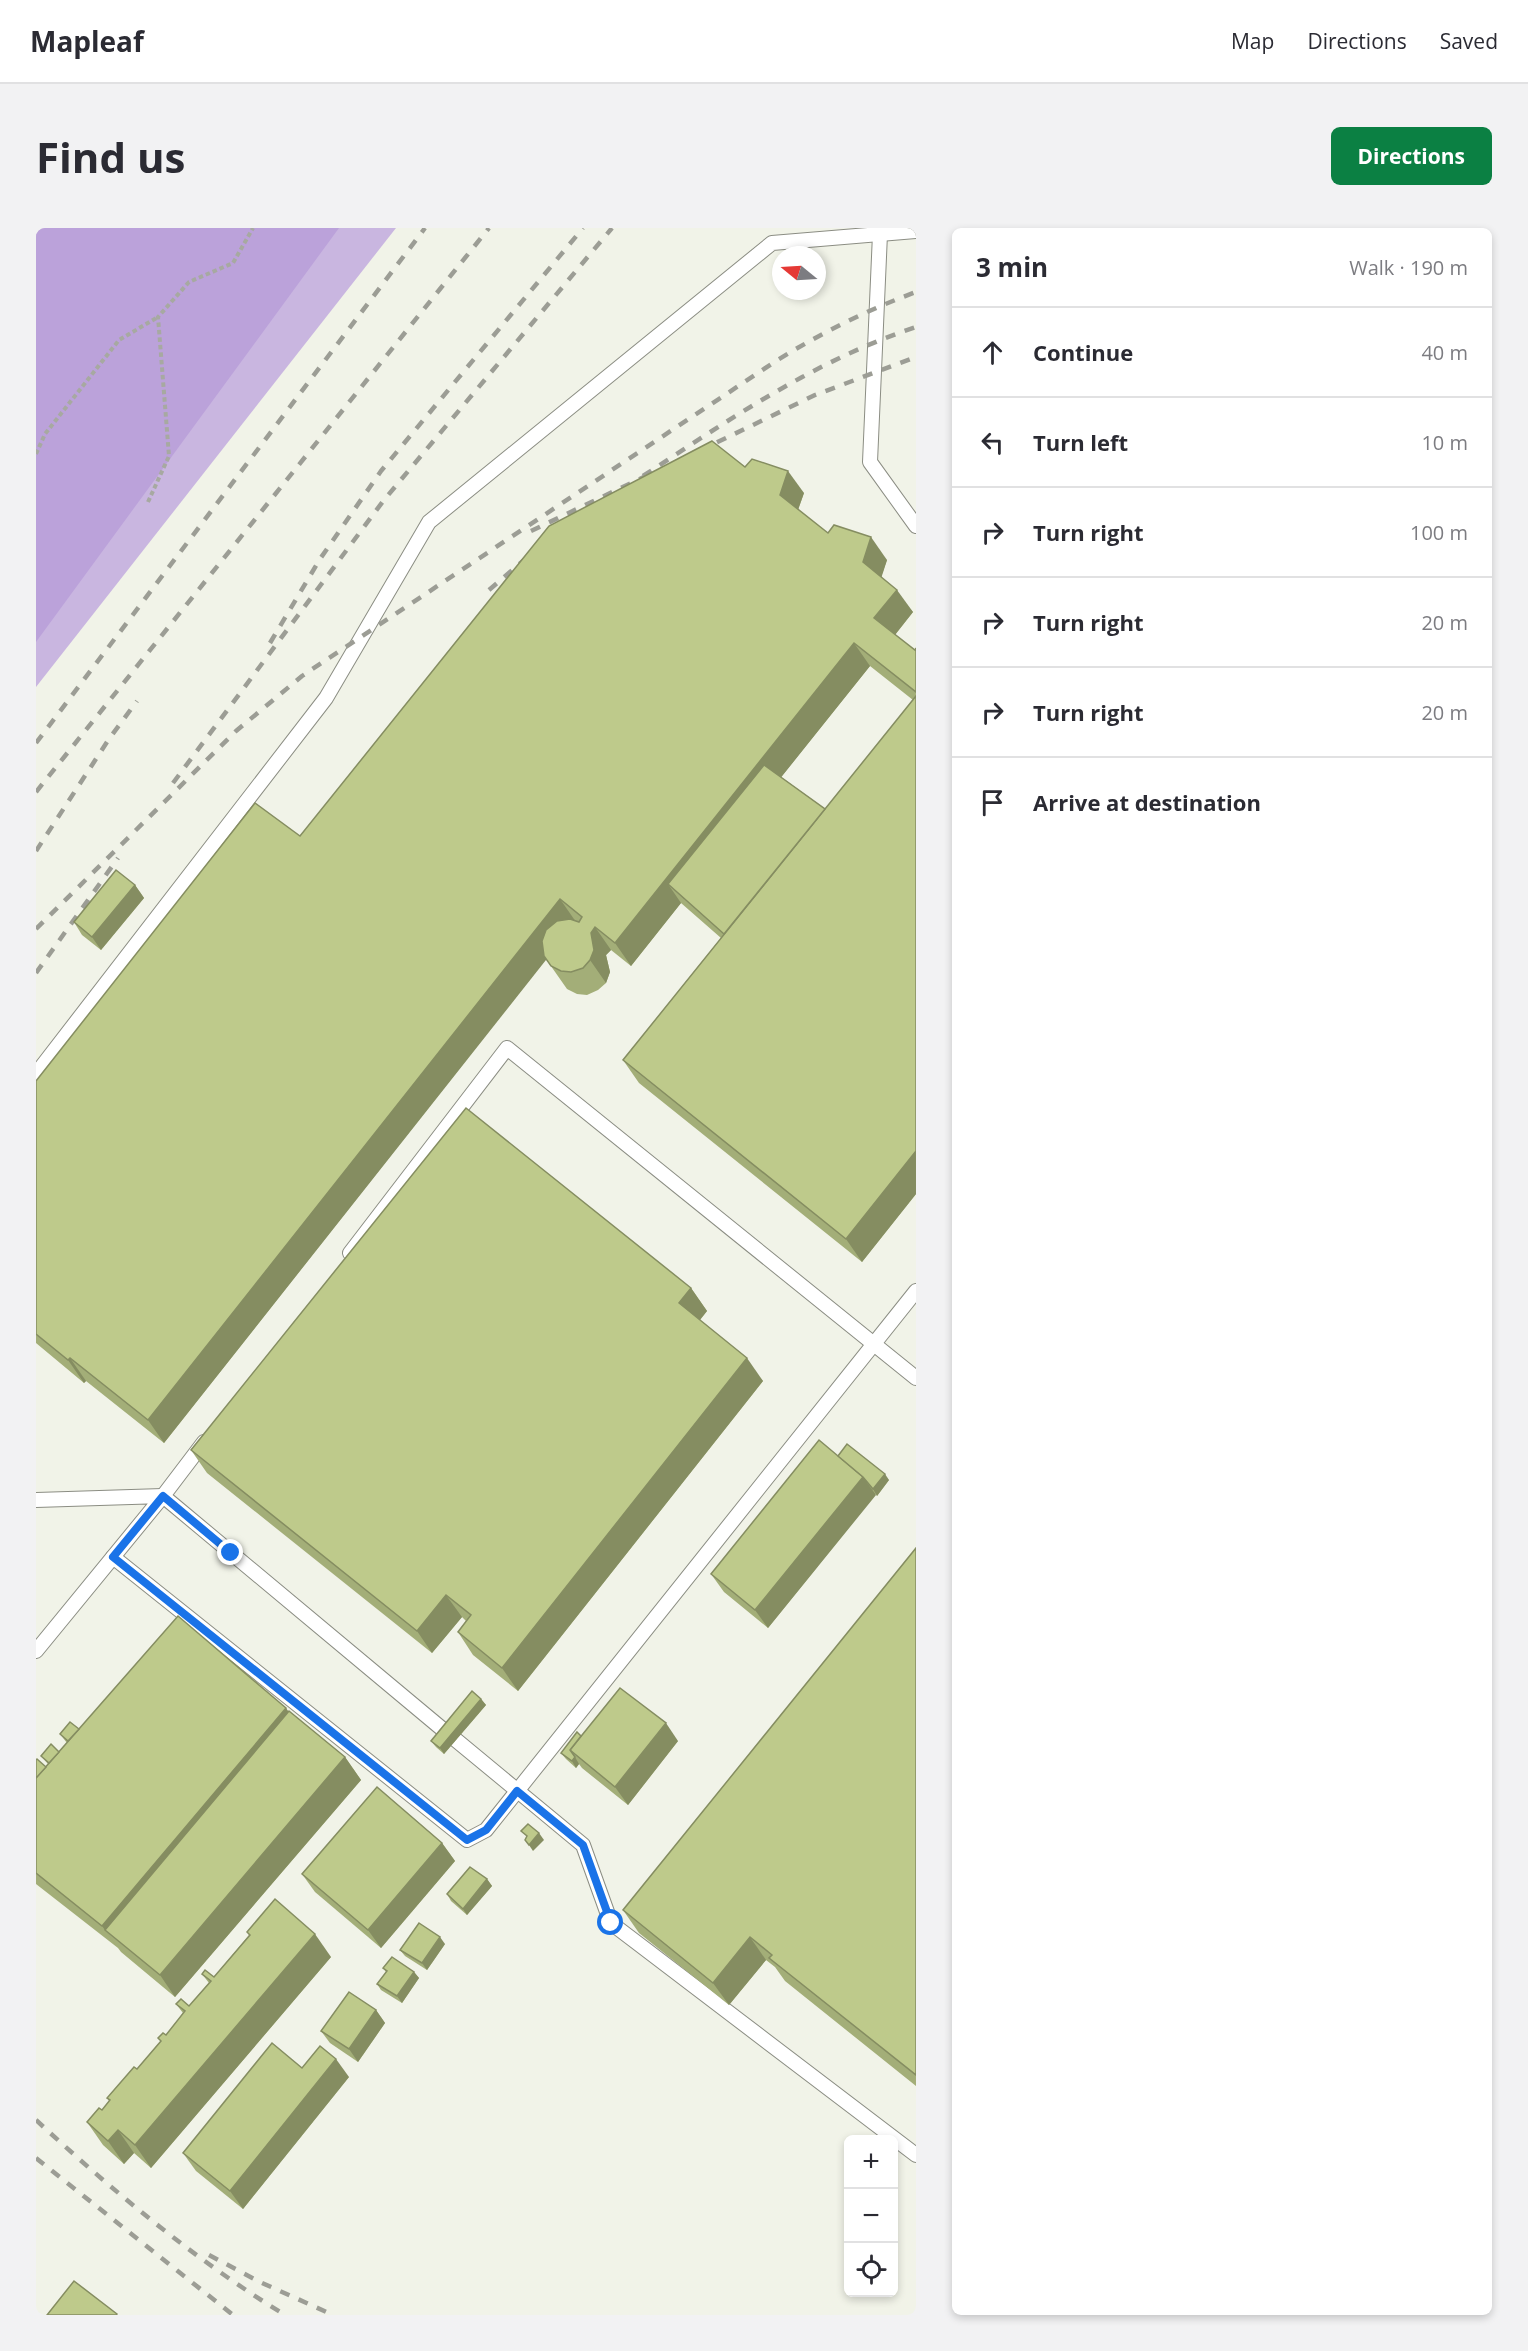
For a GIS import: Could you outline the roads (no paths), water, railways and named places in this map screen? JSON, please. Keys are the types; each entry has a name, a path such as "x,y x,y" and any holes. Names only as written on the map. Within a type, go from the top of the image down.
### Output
{"lane":[{"path":"36,1074 326,698 429,522 772,243 916,231"},
{"path":"880,234 870,462 916,526"},
{"path":"342,1263 507,1048 916,1378"},
{"path":"113,1557 467,1840 486,1830 916,1292"},
{"path":"36,1651 213,1431"},
{"path":"36,1500 163,1496 583,1845 611,1923 916,2155"}],"railway":[{"path":"36,743 425,228"},
{"path":"36,792 489,228"},
{"path":"270,643 320,559 381,471 583,228"},
{"path":"173,783 384,500 612,228"},
{"path":"36,929 236,731 302,676 776,361 844,323 916,292"},
{"path":"643,476 775,392 843,356 916,327"},
{"path":"699,451 815,395 916,357"},
{"path":"531,531 650,474"},
{"path":"489,590 530,555"},
{"path":"36,851 109,739 137,701"},
{"path":"36,973 118,858"},
{"path":"36,2120 156,2224 219,2271 285,2315"},
{"path":"36,2158 233,2315"},
{"path":"209,2255 260,2282 333,2315"}]}
